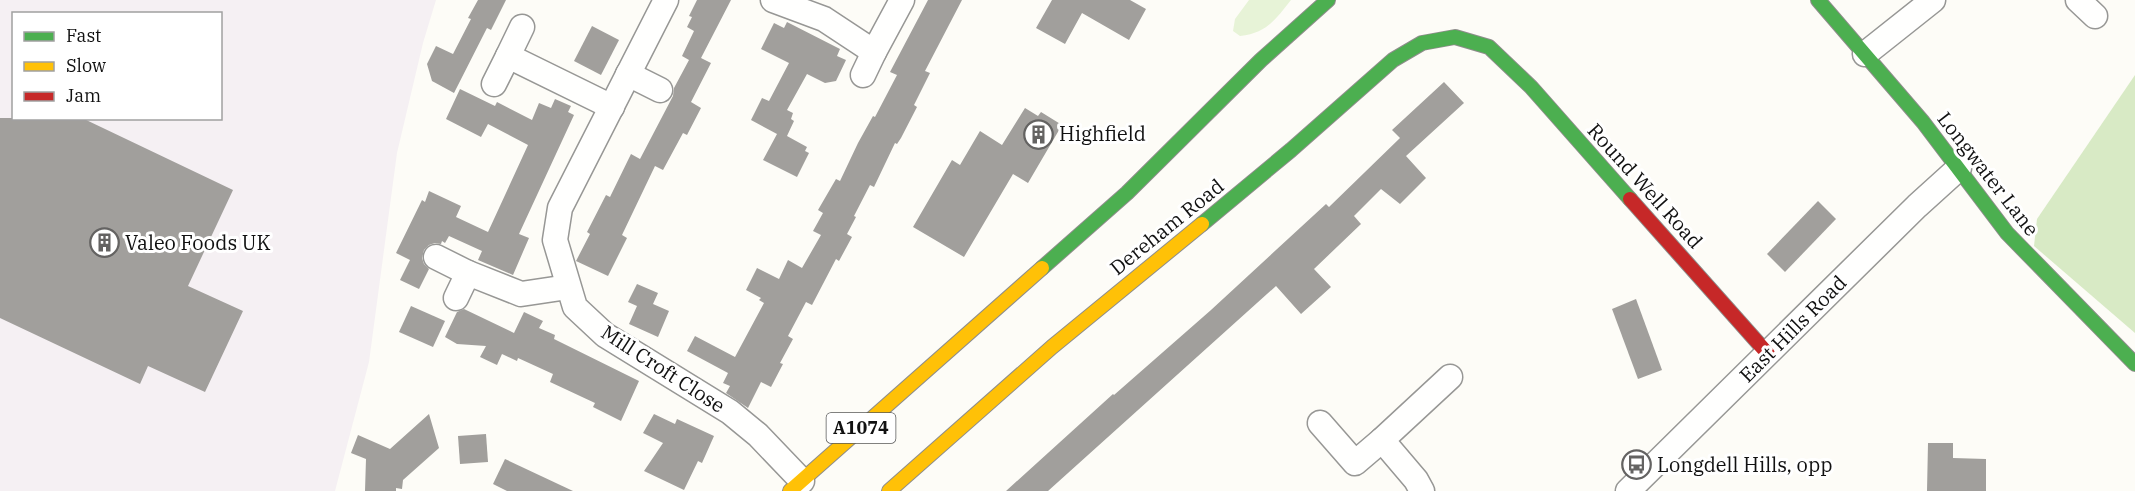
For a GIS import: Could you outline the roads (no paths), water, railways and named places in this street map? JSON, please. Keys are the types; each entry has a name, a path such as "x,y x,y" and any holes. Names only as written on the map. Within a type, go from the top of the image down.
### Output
{"main road":[{"name":"A1074","path":"796,486 1127,193 1261,60 1328,0"},
{"name":"Longwater Lane","path":"1818,0 1923,122 2007,233 2135,364"},
{"name":"Dereham Road","path":"889,491 1052,347 1292,150 1393,60 1422,44 1455,37 1489,47"},
{"name":"Round Well Road","path":"1489,47 1531,87 1768,354"}],"street":[{"name":"Mill Croft Close","path":"666,0 560,208 555,240 575,306 606,335 730,412 758,435 796,486"},
{"path":"773,0 824,19 874,52"},
{"path":"863,75 902,0"},
{"path":"1865,54 1933,0"},
{"path":"2078,0 2095,16"},
{"path":"494,84 522,27"},
{"path":"508,56 612,107"},
{"path":"628,75 660,90"},
{"name":"East Hills Road","path":"1628,491 1909,214 1959,168"},
{"path":"436,257 468,273 521,294 568,287"},
{"path":"456,298 468,273"},
{"path":"1320,423 1355,463 1450,377"},
{"path":"1382,440 1416,480 1422,491"}],"place":[{"name":"Highfield","path":"1038,134"},
{"name":"Valeo Foods UK","path":"104,243"},
{"name":"Longdell Hills, opp","path":"1636,465"}]}
